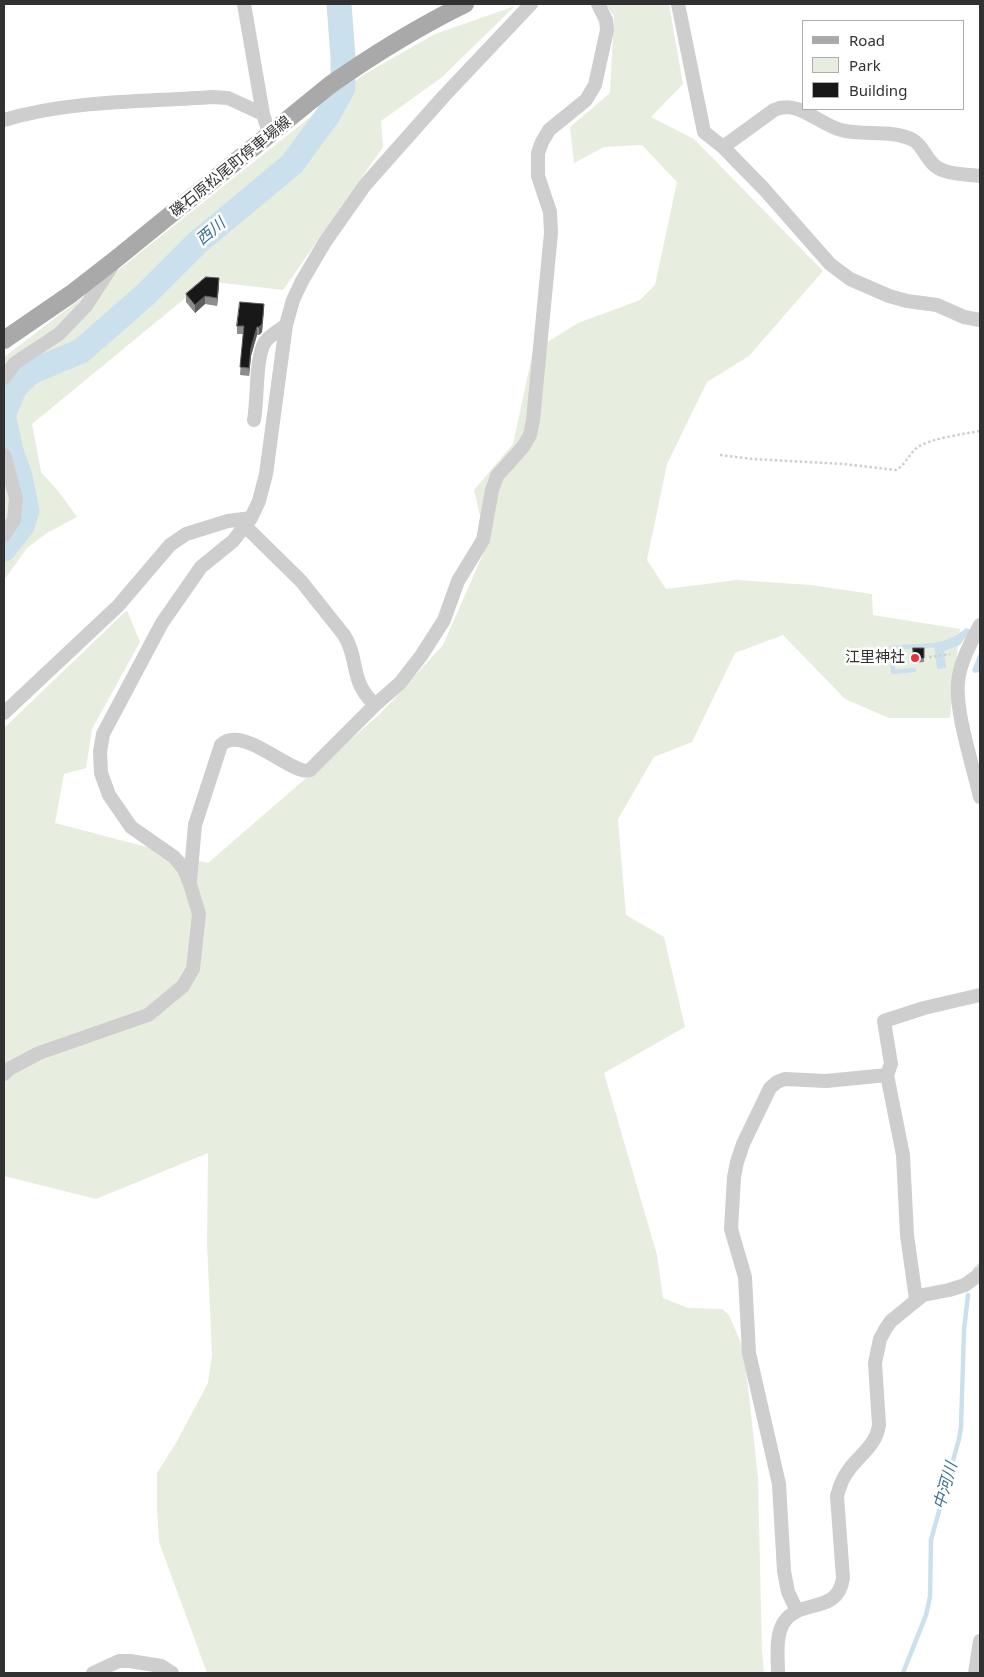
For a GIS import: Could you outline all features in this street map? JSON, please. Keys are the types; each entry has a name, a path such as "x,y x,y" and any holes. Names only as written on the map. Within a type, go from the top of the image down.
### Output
{"main road":[{"name":"礫石原松尾町停車場線","path":"4,340 71,294 116,259 270,136 330,85 434,19 465,4"}],"street":[{"path":"244,4 263,114 270,136"},
{"path":"4,1074 9,1069 40,1053 148,1015 183,986 193,969 199,914 190,884 184,869 174,857 131,827 109,795 101,773 100,752 103,734 162,623 200,567 233,541 248,522 259,501 266,474 286,325 293,300 302,281 325,242 365,185 444,96 531,4"},
{"path":"190,884 195,825 221,745 225,741 236,739 266,751 304,771 310,770 375,705 400,683 421,656 444,620 458,581 483,540 492,490 498,476 523,447 530,435 551,233 550,212 538,176 538,153 548,130 586,100 595,85 607,30 606,20 598,4"},
{"path":"678,4 704,132 723,147 764,189 830,264 850,278 889,296 907,301 937,305 964,317 980,320"},
{"path":"4,120 27,113 65,107 212,97 228,98 263,114"},
{"path":"723,147 774,110 780,107 790,107 798,109 839,130 875,132 906,138 919,145 932,164 939,169 980,176"},
{"path":"4,378 14,363 59,334 86,306 116,259"},
{"path":"254,420 262,348 266,341 286,325"},
{"path":"4,535 14,520 16,498 5,458"},
{"path":"4,713 118,606 170,545 186,534 228,521 248,522 301,581 350,644 359,684 365,695 375,705"},
{"path":"980,625 963,661 958,682 958,695 980,797"},
{"path":"916,1299 907,1235 903,1155 887,1075 891,1064 884,1021 924,1008 980,995"},
{"path":"797,1611 788,1592 784,1571 779,1484 749,1352 745,1277 731,1229 734,1177 743,1144 770,1088 777,1082 785,1079 826,1081 887,1075"},
{"path":"778,1673 779,1637 784,1622 797,1611 822,1605 831,1600 838,1594 842,1586 843,1578 837,1508 839,1490 846,1472 874,1442 878,1434 875,1363 880,1339 891,1321 923,1294 949,1290 965,1285 980,1274"},
{"path":"975,1673 980,1641"},
{"path":"93,1673 119,1661 130,1660 162,1666 172,1673"}],"path":[{"path":"720,455 752,459 844,464 896,470 902,466 912,452 924,444 980,431"},
{"path":"929,656 945,655"}],"green space":[{"path":"605,4 669,4 683,84 651,117 694,139 823,271 749,356 707,382 667,464 647,560 666,589 737,580 811,585 872,594 873,615 960,629 950,718 889,718 845,699 783,635 735,653 692,742 654,757 618,819 626,915 664,937 685,1027 604,1073 657,1255 663,1298 688,1308 722,1309 729,1315 744,1350 758,1478 764,1673 207,1673 159,1542 157,1473 176,1443 208,1383 212,1355 207,1243 208,1153 96,1199 4,1176 4,728 127,610 140,642 92,729 86,768 64,774 55,823 208,863 380,714 443,645 487,545 474,490 513,444 533,351 578,323 640,300 655,285 677,182 642,145 604,147 574,163 570,127 610,93 614,16"},
{"path":"515,6 441,78 381,121 383,147 283,290 206,281 32,424 41,472 59,492 77,517 47,533 27,548 4,580 4,357 117,271 363,75 435,34"}],"water":[{"path":"966,628 971,630 960,645 944,651 946,668 937,669 934,643 951,638"},
{"path":"980,651 980,672 974,673 972,670"}],"building":[{"path":"206,277 219,278 217,298 205,296 195,305 186,294"},
{"path":"240,302 264,304 262,324 257,327 251,348 249,368 240,367 244,326 237,326"},
{"path":"913,648 924,648 924,658 914,659"}],"waterway":[{"name":"西川","path":"4,413 15,387 31,372 81,351 145,295 197,243 292,164 328,115 343,88 339,4"},
{"name":"西川","path":"4,419 11,451 20,476 27,511 22,526 4,549"},
{"path":"914,670 893,672 891,648 938,645"},
{"name":"中河川","path":"975,1270 980,1265"},
{"name":"中河川","path":"903,1673 926,1615 930,1597 931,1540 959,1439 964,1330 968,1295"}],"place":[{"name":"江里神社","path":"915,658"}]}
